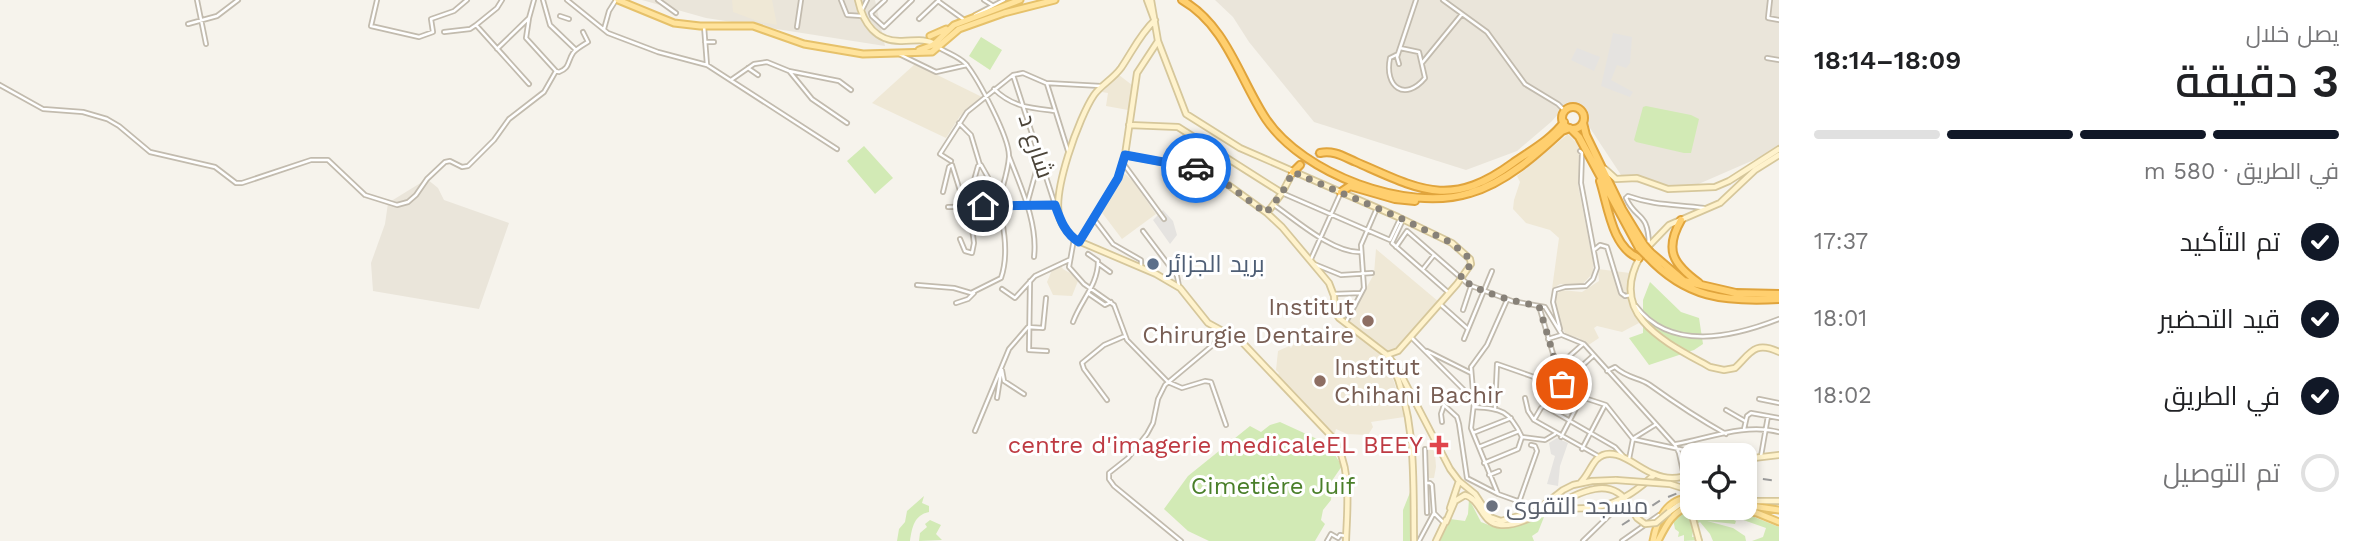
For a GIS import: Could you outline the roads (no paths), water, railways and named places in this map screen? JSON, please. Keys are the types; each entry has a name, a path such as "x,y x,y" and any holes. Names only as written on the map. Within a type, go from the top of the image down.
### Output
{"highway":[{"path":"1182,0 1211,24 1229,50 1266,119 1284,140 1301,154 1340,176 1373,188 1413,198 1455,197"},
{"path":"1779,294 1736,293 1684,281 1646,249 1622,209 1586,135 1583,113 1578,108 1571,107 1565,111 1564,122 1579,137 1597,169 1646,249 1675,281 1703,294 1741,301 1779,299"},
{"path":"1320,153 1336,153 1400,181 1432,191 1443,191 1475,185 1490,178 1549,137 1564,122"},
{"path":"1340,192 1350,186 1395,199 1421,202 1471,194 1499,180 1562,131 1577,128 1583,123"},
{"path":"1293,172 1300,165"},
{"path":"1597,169 1620,241 1628,252 1639,258"},
{"path":"1681,220 1672,239 1673,254 1680,267 1703,287"}],"main road":[{"path":"617,0 674,23 753,26 804,44 855,54 932,52 949,28"},
{"path":"858,0 861,14 870,29 888,39 898,41 928,38 967,19 1020,0"},
{"path":"899,53 926,49 978,21 1055,0"},
{"path":"1149,0 1158,41 1186,114 1224,140 1452,243 1470,259 1471,264 1440,304 1398,351 1387,355"},
{"path":"1155,20 1141,35 1120,70 1087,107 1062,178 1057,205 1059,218 1077,240 1141,267 1179,288 1208,323 1241,341 1338,445 1346,470 1346,538"},
{"path":"928,38 938,44"},
{"path":"926,49 928,38"},
{"path":"1077,240 1094,219 1118,178 1125,155 1137,73 1158,41"},
{"path":"1129,125 1178,127 1282,193"},
{"path":"1779,149 1749,171 1730,195 1708,209 1669,225 1639,258 1631,274 1631,298 1642,323 1710,367 1724,370 1735,368 1745,355 1758,348 1779,352"},
{"path":"1125,155 1209,171 1282,227 1329,283 1335,312 1345,325 1387,355 1397,367 1450,469 1459,481 1471,490 1485,512 1495,520 1512,519 1540,509 1567,487 1581,482 1616,480 1680,488"},
{"path":"1598,160 1613,178 1631,178 1668,189 1709,189 1779,155"},
{"path":"1266,213 1282,193 1293,172"},
{"path":"1397,367 1398,351"},
{"path":"1387,355 1398,377 1408,411 1416,541"},
{"path":"1408,411 1410,403 1417,408"},
{"path":"1581,482 1600,457 1610,454 1627,459 1654,475 1680,477"},
{"path":"1757,457 1779,455"},
{"path":"1595,462 1594,472 1599,481"},
{"path":"1553,508 1586,508 1626,498 1654,475"},
{"path":"1445,523 1459,481"},
{"path":"1436,541 1455,501 1465,495 1474,499 1488,520 1501,525 1524,520 1594,488 1611,489 1626,498 1637,518 1645,524 1656,523 1680,500"},
{"path":"1757,502 1779,501"},
{"path":"1550,502 1553,508"},
{"path":"1656,541 1656,527 1666,513 1680,504"},
{"path":"1757,506 1779,510 1775,520 1757,514"},
{"path":"1656,541 1680,510"},
{"path":"1694,520 1699,541"},
{"path":"1656,527 1666,526"}],"street":[{"path":"197,0 206,44"},
{"path":"188,24 201,22 225,12 238,0"},
{"path":"377,0 370,26 419,37 433,32 431,19 454,11 467,0"},
{"path":"444,32 470,29 497,8 502,0"},
{"path":"534,0 526,38 556,71 565,70 576,50 589,40 583,32"},
{"path":"543,0 549,23 576,50"},
{"path":"567,0 603,30 658,52 707,65 837,149"},
{"path":"603,30 608,11 617,0"},
{"path":"658,0 676,13"},
{"path":"797,27 802,0"},
{"path":"841,0 847,15 861,14 867,0"},
{"path":"885,0 871,13 884,27 912,0"},
{"path":"919,19 938,0 967,19 1004,0"},
{"path":"984,0 992,5"},
{"path":"1399,64 1398,54 1416,0"},
{"path":"1443,0 1487,32 1525,84 1565,111"},
{"path":"1770,0 1768,18 1779,20"},
{"path":"1422,63 1462,14"},
{"path":"560,16 569,19"},
{"path":"497,49 529,18"},
{"path":"476,25 529,85"},
{"path":"704,26 707,65"},
{"path":"705,41 714,42"},
{"path":"938,44 967,65 997,118 1027,206 1034,236 1034,257"},
{"path":"1398,54 1390,58 1390,81 1393,85 1410,90 1419,86 1426,78 1419,52 1400,48"},
{"path":"899,53 936,72 967,65"},
{"path":"1767,58 1779,60"},
{"path":"731,80 763,61 789,71 839,81 851,90"},
{"path":"748,68 758,75"},
{"path":"0,85 44,109 83,112 107,119 150,152 215,167 236,183 322,159 333,163 365,195 397,205 408,202 416,195 427,178 445,162 468,166 494,140 509,119 544,92 556,71"},
{"path":"789,71 812,99 847,123"},
{"path":"951,161 940,154 959,123 967,112 1013,75 1028,74 1046,83 1103,86"},
{"name":"شارع د","path":"1013,75 1057,205"},
{"path":"1046,83 1069,155"},
{"path":"994,89 1003,98 1023,106 1056,111"},
{"path":"956,303 968,299 975,292 1001,278 1006,246 998,205 980,165 971,135 959,123"},
{"path":"1562,335 1555,317 1553,294 1559,288 1581,288 1593,279 1597,268 1581,183 1580,151"},
{"path":"998,205 1009,156"},
{"path":"1027,206 1040,157"},
{"path":"1123,163 1164,219"},
{"path":"943,192 949,167 952,165 968,206 974,243 972,253 965,251 960,239"},
{"path":"965,202 969,198 980,165"},
{"path":"1340,192 1312,262 1341,275 1372,273"},
{"path":"1282,193 1390,240 1399,221 1402,222 1392,243 1449,293"},
{"path":"1646,249 1647,222 1627,201 1628,196 1672,207 1708,209"},
{"path":"948,207 1057,205"},
{"path":"1274,205 1321,238 1350,252 1361,252"},
{"path":"1345,325 1364,288 1361,245 1377,208"},
{"path":"1094,219 1113,244 1141,260 1141,267"},
{"path":"1143,231 1177,276 1179,288"},
{"path":"1396,247 1407,231 1471,285 1507,299 1545,307 1562,335 1584,344 1675,444 1680,459"},
{"path":"1077,240 1070,260 1070,270 1084,284 1111,302 1118,313 1125,336 1168,382 1182,388 1205,381 1211,382 1226,425"},
{"path":"1594,250 1600,246 1607,247 1621,293 1631,298 1653,324 1664,329 1698,338 1746,332 1779,319"},
{"path":"1088,254 1110,272"},
{"path":"1422,270 1434,256"},
{"path":"1002,289 1015,298 1035,276 1070,260"},
{"path":"1073,322 1082,300 1092,288 1099,264"},
{"path":"1464,339 1492,271"},
{"path":"1001,278 1006,282"},
{"path":"1030,281 1029,350 1047,351"},
{"path":"917,285 975,292"},
{"path":"1463,310 1471,285"},
{"path":"1333,294 1361,293"},
{"path":"1089,294 1105,305 1111,302"},
{"path":"975,431 1013,342 1028,327 1043,328 1046,298"},
{"path":"1498,494 1471,428 1474,400 1471,367 1487,345 1503,314 1507,299"},
{"path":"1440,304 1468,329"},
{"path":"1539,306 1563,391"},
{"path":"1181,541 1114,486 1109,476 1110,471 1128,458 1147,434 1153,423 1158,399 1168,382 1214,344 1220,329"},
{"path":"1548,340 1562,335"},
{"path":"1107,400 1082,363 1104,345 1125,336"},
{"path":"1411,337 1474,400"},
{"path":"1495,408 1497,364 1534,377 1556,368 1584,344"},
{"path":"1422,348 1471,373"},
{"path":"1562,384 1594,355"},
{"path":"1002,368 1004,381 1024,394"},
{"path":"997,398 1002,368"},
{"path":"1607,371 1615,368 1626,376 1648,383 1694,416 1726,434"},
{"path":"1534,377 1544,406 1615,447 1627,459 1633,439 1655,425"},
{"path":"1534,420 1544,406 1563,391"},
{"path":"1563,391 1606,405 1633,439 1678,450"},
{"path":"1561,437 1583,397"},
{"path":"1525,398 1528,411 1534,420 1600,457"},
{"path":"1759,399 1779,403"},
{"path":"1442,422 1444,405 1459,424 1467,478 1519,503 1540,509"},
{"path":"1582,449 1606,405"},
{"path":"1474,407 1504,411 1522,437 1518,449 1485,463"},
{"path":"1726,410 1745,421"},
{"path":"1744,429 1747,416 1751,413 1779,418"},
{"path":"1761,456 1768,416"},
{"path":"1473,433 1511,418"},
{"path":"1675,444 1744,429 1779,432"},
{"path":"1479,447 1519,431"},
{"path":"1522,437 1545,440 1556,434"},
{"path":"1519,503 1537,451 1535,446 1531,445"},
{"path":"1425,449 1427,513"},
{"path":"1489,475 1499,471"},
{"path":"1416,541 1434,513 1432,485 1426,483"},
{"path":"1583,541 1620,507 1626,498"},
{"path":"1434,513 1445,523"},
{"path":"1622,541 1666,513"},
{"path":"1327,541 1331,534 1346,538"}],"tunnel":[{"path":"1300,165 1320,153"}],"railway":[{"path":"1757,478 1779,481"},
{"path":"1622,525 1661,500 1680,492"}],"place":[{"name":"بريد الجزائر","path":"1153,264"},
{"name":"Institut Chirurgie Dentaire","path":"1368,321"},
{"name":"Institut Chihani Bachir","path":"1320,381"},
{"name":"centre d'imagerie medicaleEL BEEY","path":"1439,445"},
{"name":"مسجد التقوى","path":"1492,506"}],"park label":[{"name":"Cimetière Juif","path":"1273,486"}]}
